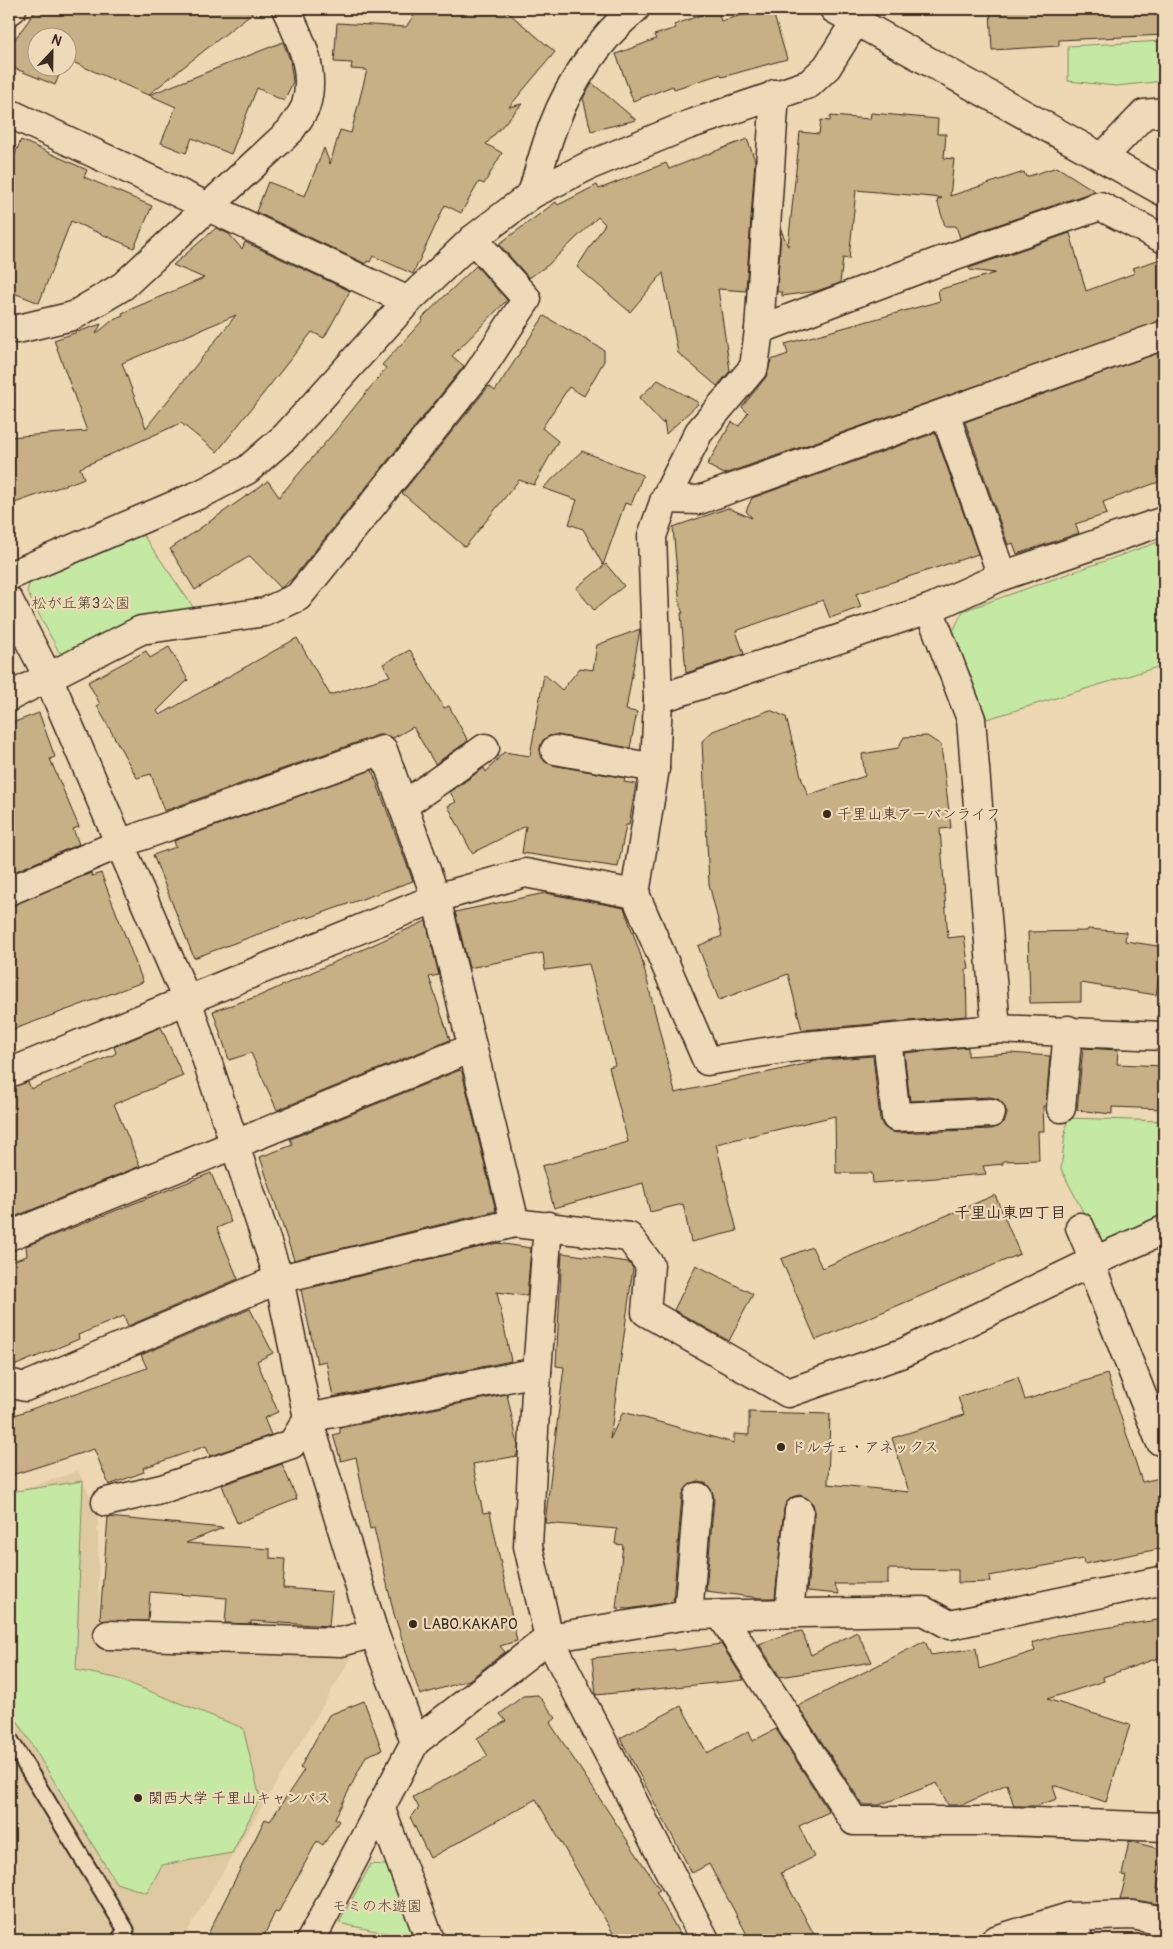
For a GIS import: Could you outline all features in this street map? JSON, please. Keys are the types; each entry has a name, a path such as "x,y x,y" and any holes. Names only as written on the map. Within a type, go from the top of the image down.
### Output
{"street":[{"path":"9,328 18,329 73,316 123,286 210,208 290,131 306,106 309,79 304,45 286,9"},
{"path":"532,194 554,123 583,68 621,20 635,9"},
{"path":"9,576 203,493 247,470 286,436 408,301 473,239 532,194 598,162 688,125 809,84 827,67 844,15 1164,192"},
{"path":"775,94 759,330 754,367 698,432 665,499 652,536 658,700 655,768 635,894 707,1061 803,1046 996,1029 1068,1030 1164,1036"},
{"path":"9,112 408,301"},
{"path":"1102,158 1144,114 1164,112"},
{"path":"759,330 936,263 1100,206 1164,239"},
{"path":"9,697 141,630 265,612 298,597 477,375 527,299 473,239"},
{"path":"665,499 699,500 1164,335"},
{"path":"945,414 1002,576"},
{"path":"658,700 929,609 1002,576 1164,521"},
{"path":"9,601 48,677 187,1000 279,1279 308,1418 374,1633 415,1742"},
{"path":"929,609 970,719 996,1029"},
{"path":"404,805 485,748"},
{"path":"9,892 119,844 383,750 436,898 516,1223"},
{"path":"555,750 655,768"},
{"path":"9,1073 436,898 525,873 635,894"},
{"path":"1061,1108 1068,1030"},
{"path":"887,1039 896,1117 991,1113"},
{"path":"9,1236 234,1143 472,1048"},
{"path":"9,1383 25,1387 279,1279 516,1223 629,1237 650,1265 646,1312 788,1393 903,1353 1090,1263 1164,1230"},
{"path":"548,1226 537,1372 528,1546 549,1638 705,1940"},
{"path":"1080,1228 1090,1248 1090,1263 1160,1441 1164,1441"},
{"path":"106,1502 165,1488 292,1444 308,1418 537,1372"},
{"path":"688,1615 698,1497"},
{"path":"789,1614 800,1511"},
{"path":"310,1940 415,1742 549,1638 688,1615 924,1611 950,1624 1164,1580"},
{"path":"722,1615 854,1821 1007,1821 1164,1827"},
{"path":"108,1635 341,1642 374,1633"},
{"path":"380,1807 430,1940"},
{"path":"994,1940 1074,1929 1132,1915 1164,1921"}],"lane":[{"path":"9,1738 126,1930 119,1940"}],"shaded area":[{"name":"関西大学 千里山キャンパス","path":"78,1471 98,1513 99,1646 352,1657 182,1940 9,1940 9,1494"}],"green space":[{"path":"1164,41 1164,81 1116,86 1068,81 1068,46"},
{"name":"松が丘第3公園","path":"143,535 196,611 68,655 59,652 27,592 30,581"},
{"path":"1164,540 1164,665 987,719 953,631 963,611"},
{"path":"1067,1118 1164,1121 1164,1215 1099,1243 1061,1169"},
{"path":"83,1481 76,1670 116,1678 243,1728 260,1798 232,1853 162,1865 147,1893 116,1883 9,1707 9,1492"},
{"name":"モミの木遊園","path":"371,1864 387,1865 417,1940 339,1923"}],"building":[{"path":"37,9 257,9 148,95 78,64 78,28 28,28 28,74 9,66 9,47"},
{"path":"418,9 504,9 555,52 509,107 522,104 486,144 502,153 484,184 479,182 461,213 445,205 413,274 373,256 370,262 367,261 366,264 256,212 268,182 305,196 324,148 330,164 340,130 351,133 367,70 351,69 352,63 334,62 337,23 406,27"},
{"path":"717,9 721,21 763,9 772,9 787,59 722,77 721,74 674,89 673,86 633,101 616,54 656,39 654,35 676,28 674,25"},
{"path":"990,9 1164,9 1164,35 1059,40 1059,46 992,50"},
{"path":"283,42 290,60 293,82 284,101 257,88 231,154 192,138 186,153 161,143 176,107 149,95"},
{"path":"38,78 58,78 55,85"},
{"path":"592,83 636,120 591,131 583,98"},
{"path":"871,113 938,119 937,134 946,134 944,158 954,159 950,196 1024,172 1026,177 1057,167 1095,191 960,238 956,226 945,226 937,200 942,198 856,190 849,259 843,258 840,283 817,291 782,296 782,292 777,292 781,230 788,246 800,132 819,134 821,120 830,121 830,116 870,119"},
{"path":"747,139 755,160 746,291 718,289 730,371 717,386 678,353 663,273 630,312 577,267 605,224 598,217 548,265 529,278 499,244 556,202 558,205 597,185 599,189 666,163 669,169"},
{"path":"21,140 87,170 84,177 152,206 134,248 71,221 39,303 9,291 9,168"},
{"path":"216,228 229,234 242,249 245,242 350,291 324,338 312,332 217,452 181,423 80,468 84,478 9,505 9,437 87,431 54,340 101,324 96,334 113,320 123,316 122,313 204,278 173,265","holes":["236,315 146,428 122,363"]},
{"path":"1070,233 1086,291 1135,273 1133,268 1164,258 1164,320 724,474 707,465 732,422 739,426 748,413 742,407 766,377 771,360 788,354 785,344 940,301 938,290 995,273 970,270 969,268"},
{"path":"476,266 507,300 452,356 464,366 292,579 281,588 250,556 195,590 170,549 268,481 279,497 386,368 382,365 423,320 422,318"},
{"path":"544,316 604,350 604,361 584,396 569,387 542,428 558,441 534,485 519,480 465,547 402,493 489,386 495,391"},
{"path":"1164,351 1164,480 1103,502 1107,514 1075,524 1079,533 1017,554 1013,543 1008,545 965,422"},
{"path":"658,380 699,403 666,434 664,421 663,424 639,398"},
{"path":"935,433 978,554 856,594 861,607 830,618 823,600 736,631 744,654 686,673 681,613 683,613 680,606 673,527 728,508 752,518 746,511 752,498"},
{"path":"582,451 643,475 631,505 625,503 603,565 583,529 569,524 577,500 543,488"},
{"path":"606,564 624,586 594,610 576,588"},
{"path":"640,629 626,710 637,712 630,748 557,735 549,736 543,740 540,748 541,756 545,762 552,765 625,778 624,782 636,784 629,825 626,825 618,867 522,853 526,826 472,853 448,806 456,802 450,792 484,768 486,772 504,752 530,756 544,674 562,690 580,668 593,670 597,645"},
{"path":"297,638 330,695 390,676 383,664 410,650 444,708 449,706 468,741 435,764 413,727 393,738 378,735 164,811 151,774 137,778 97,706 100,704 88,682 146,651 150,658 169,647 188,680 157,711 160,715"},
{"path":"770,710 786,717 802,780 808,795 865,776 862,754 898,748 904,737 927,736 941,745 951,828 940,829 948,938 964,936 969,969 966,970 967,1016 802,1030 788,974 719,1000 698,946 722,936 709,884 702,741 713,731"},
{"path":"39,713 55,757 50,759 79,827 73,829 79,844 9,874 9,724"},
{"path":"372,770 413,881 308,918 307,916 194,958 153,855 176,847 174,841"},
{"path":"91,873 92,876 101,873 143,982 9,1031 9,906"},
{"path":"545,893 624,908 641,956 675,1093 810,1063 810,1061 873,1056 880,1119 883,1126 889,1131 897,1133 992,1129 1000,1126 1005,1121 1007,1113 1004,1105 998,1099 990,1097 910,1101 904,1053 968,1047 968,1056 1010,1053 1050,1056 1046,1106 1043,1106 1044,1131 1038,1131 1039,1160 1003,1161 1003,1164 983,1166 986,1174 873,1183 872,1173 836,1173 835,1116 716,1144 737,1231 691,1242 683,1204 650,1212 643,1183 554,1208 542,1166 628,1142 609,1067 615,1065 589,964 545,970 543,953 469,968 455,912"},
{"path":"426,921 439,975 429,977 450,1040 277,1110 251,1053 229,1060 213,1011 259,996"},
{"path":"1088,929 1126,932 1125,941 1164,947 1156,995 1081,983 1081,1002 1030,1003 1028,932 1087,931"},
{"path":"161,1027 183,1076 114,1104 140,1166 14,1217 9,1205 9,1088 28,1082 31,1089 113,1055 116,1053 114,1047"},
{"path":"1083,1048 1118,1050 1117,1064 1164,1066 1164,1109 1112,1107 1112,1114 1077,1110"},
{"path":"460,1070 496,1211 294,1260 260,1157 293,1145 290,1139"},
{"path":"211,1173 231,1222 217,1228 238,1279 128,1326 124,1316 78,1335 79,1339 9,1368 9,1262 27,1256 26,1246"},
{"path":"995,1195 1020,1254 816,1340 781,1259 812,1247 822,1268"},
{"path":"497,1243 531,1248 527,1296 497,1292 511,1361 333,1397 326,1361 317,1363 301,1290"},
{"path":"562,1253 628,1262 633,1268 610,1439 623,1412 734,1443 734,1434 749,1435 749,1412 830,1414 828,1484 909,1492 892,1438 964,1415 958,1397 1018,1377 1025,1400 1107,1374 1142,1482 1164,1477 1164,1548 1084,1564 1083,1559 989,1576 990,1582 958,1583 958,1570 888,1569 888,1584 834,1584 839,1594 807,1591 815,1512 813,1504 800,1495 792,1497 784,1509 775,1598 760,1598 706,1591 714,1498 707,1484 699,1481 692,1483 686,1488 682,1496 673,1602 628,1609 616,1608 623,1545 615,1544 617,1529 545,1523 564,1367 556,1366"},
{"path":"696,1265 753,1294 729,1341 674,1310"},
{"path":"250,1309 273,1353 257,1361 278,1412 264,1418 271,1435 210,1456 206,1446 143,1468 144,1472 109,1485 94,1449 9,1476 9,1417 147,1368 141,1355"},
{"path":"507,1394 518,1446 517,1456 473,1464 483,1513 490,1512 517,1641 500,1646 505,1652 469,1680 420,1695 394,1614 374,1528 370,1529 356,1457 341,1461 333,1435 340,1433 340,1428"},
{"path":"282,1464 297,1499 237,1523 222,1485"},
{"path":"108,1517 223,1528 186,1543 270,1549 270,1558 285,1559 283,1588 332,1592 329,1626 251,1621 251,1624 225,1623 227,1598 150,1592 148,1621 103,1621 100,1618"},
{"path":"1164,1619 1164,1656 1103,1677 1104,1681 1047,1699 1130,1725 1106,1802 1053,1785 1057,1799 1036,1806 1014,1806 1007,1784 962,1805 948,1805 937,1783 879,1805 863,1805 798,1706 925,1641 931,1655 976,1648 979,1669 1035,1651 1032,1643 1058,1635"},
{"path":"802,1631 811,1655 857,1632 872,1662 780,1677 759,1644 790,1633"},
{"path":"721,1644 744,1680 596,1695 592,1658 674,1649 674,1651"},
{"path":"538,1695 556,1718 550,1723 660,1890 656,1892 683,1940 617,1940 536,1799 430,1858 410,1817 419,1808 413,1797 488,1756 477,1738 506,1721 500,1714 523,1696"},
{"path":"364,1701 382,1750 366,1756 335,1818 339,1821 323,1845 317,1841 278,1913 275,1912 262,1940 205,1940 265,1819 270,1821 304,1770 300,1768 329,1715"},
{"path":"681,1706 707,1753 749,1731 753,1741 776,1729 829,1812 799,1826 814,1857 781,1873 817,1940 750,1940 709,1864 692,1873 620,1738"},
{"path":"1129,1841 1164,1850 1157,1889 1164,1890 1164,1905 1135,1900 1120,1900 1126,1876 1122,1875"}],"place":[{"name":"千里山東アーバンライフ","path":"827,814"},
{"name":"ドルチェ・アネックス","path":"781,1447"},
{"name":"LABO.KAKAPO","path":"413,1624"},
{"name":"関西大学 千里山キャンパス","path":"138,1798"}],"district":[{"name":"千里山東四丁目","path":"1010,1212"}]}
